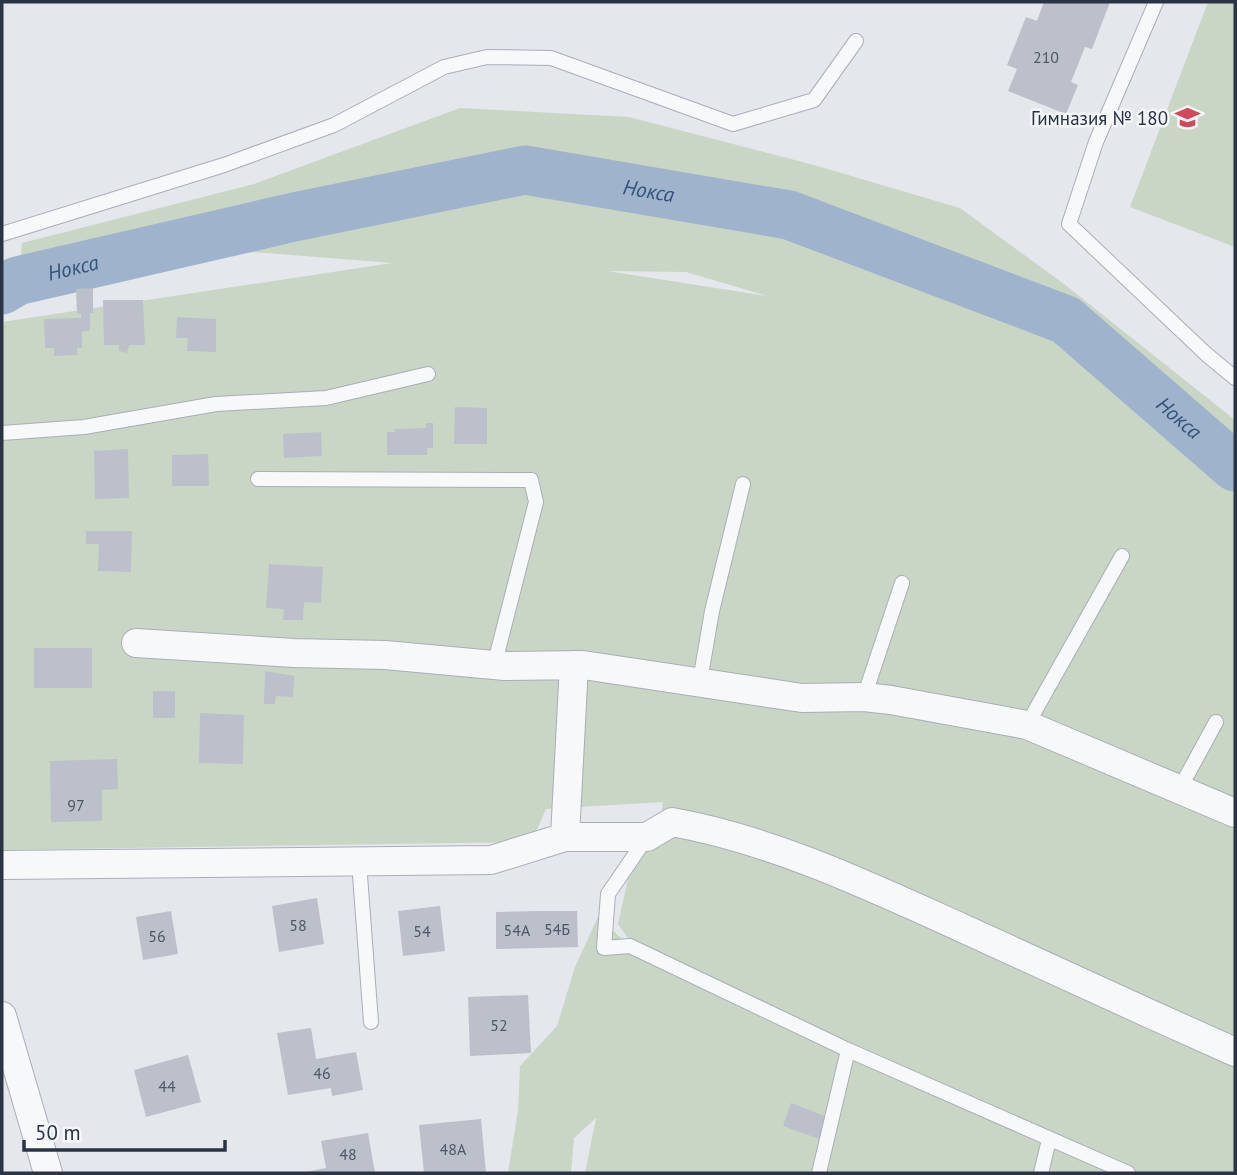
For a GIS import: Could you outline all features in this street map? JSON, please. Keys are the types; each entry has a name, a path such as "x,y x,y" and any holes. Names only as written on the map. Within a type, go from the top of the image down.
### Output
{"street":[{"path":"136,643 294,653 385,655 494,666 574,665 700,681 802,698 864,696 1027,725 1235,813"},
{"path":"565,837 574,665"},
{"path":"2,865 491,860 565,837 647,837 672,822 708,828 778,850 915,907 1235,1052"},
{"path":"2,1016 48,1173"}],"lane":[{"path":"1156,2 1096,142 1069,223 1235,378"},
{"path":"2,234 224,165 334,125 444,67 486,57 551,58 733,124 814,100 856,41"},
{"path":"2,433 84,427 216,404 326,398 428,374"},
{"path":"258,480 531,480 536,502 494,666"},
{"path":"700,681 712,611 743,484"},
{"path":"1027,725 1122,556"},
{"path":"864,696 902,583"},
{"path":"1179,790 1216,722"},
{"path":"647,837 608,894 604,948 630,946 848,1050 1128,1173"},
{"path":"359,862 371,1022"},
{"path":"819,1173 848,1050"},
{"path":"1041,1173 1049,1140"}],"green space":[{"path":"1208,2 1235,3 1235,247 1130,207"},
{"path":"460,108 629,117 814,165 960,208 1064,284 1235,420 1235,1173 585,1173 596,1118 574,1138 571,1173 508,1173 518,1110 520,1066 557,1026 575,967 598,917 630,946 633,945 618,924 640,824 660,821 663,802 546,809 536,832 520,842 2,850 2,322 392,263 254,252 85,272 56,260 20,266 22,243 254,184","holes":["607,271 686,272 767,296"]}],"building":[{"path":"1044,2 1110,2 1092,49 1085,47 1071,82 1078,85 1066,114 1008,91 1017,69 1007,65 1026,17 1037,21"},
{"path":"93,288 90,331 82,331 82,348 77,348 77,355 54,356 54,348 45,348 44,319 81,318 81,313 77,314 76,289"},
{"path":"103,300 143,300 145,345 129,345 127,353 119,351 119,345 104,345"},
{"path":"177,317 216,319 216,352 187,351 188,338 176,338"},
{"path":"455,407 487,408 487,444 454,444"},
{"path":"426,423 433,423 433,448 427,448 427,455 387,455 387,432 395,432 395,429 426,428"},
{"path":"321,432 322,456 284,458 283,434"},
{"path":"128,449 129,498 95,499 94,451"},
{"path":"208,454 209,486 172,486 172,455"},
{"path":"86,531 132,531 131,572 98,571 99,544 86,544"},
{"path":"269,564 323,567 321,603 304,602 303,620 283,620 284,609 266,608"},
{"path":"34,648 92,648 92,688 34,688"},
{"path":"265,671 294,676 293,697 276,696 275,704 264,704"},
{"path":"153,691 175,691 175,718 153,718"},
{"path":"200,713 244,715 243,764 199,763"},
{"path":"117,759 118,789 102,790 102,821 51,822 50,761"},
{"path":"317,898 324,944 279,952 272,906"},
{"path":"440,906 445,951 403,956 398,911"},
{"path":"171,911 178,954 143,960 136,917"},
{"path":"577,911 578,947 496,949 496,912"},
{"path":"528,995 531,1053 470,1056 468,997"},
{"path":"311,1028 316,1059 356,1052 363,1090 332,1096 331,1088 288,1095 277,1033"},
{"path":"188,1055 201,1102 146,1117 134,1070"},
{"path":"791,1103 830,1118 822,1140 783,1126"},
{"path":"481,1119 486,1173 424,1173 419,1125"},
{"path":"368,1133 375,1173 301,1173 326,1168 321,1141"}],"waterway":[{"name":"Нокса","path":"2,290 17,281 294,217 525,170 789,215 1066,320 1235,467"}],"place":[{"name":"Гимназия № 180","path":"1188,118"}]}
